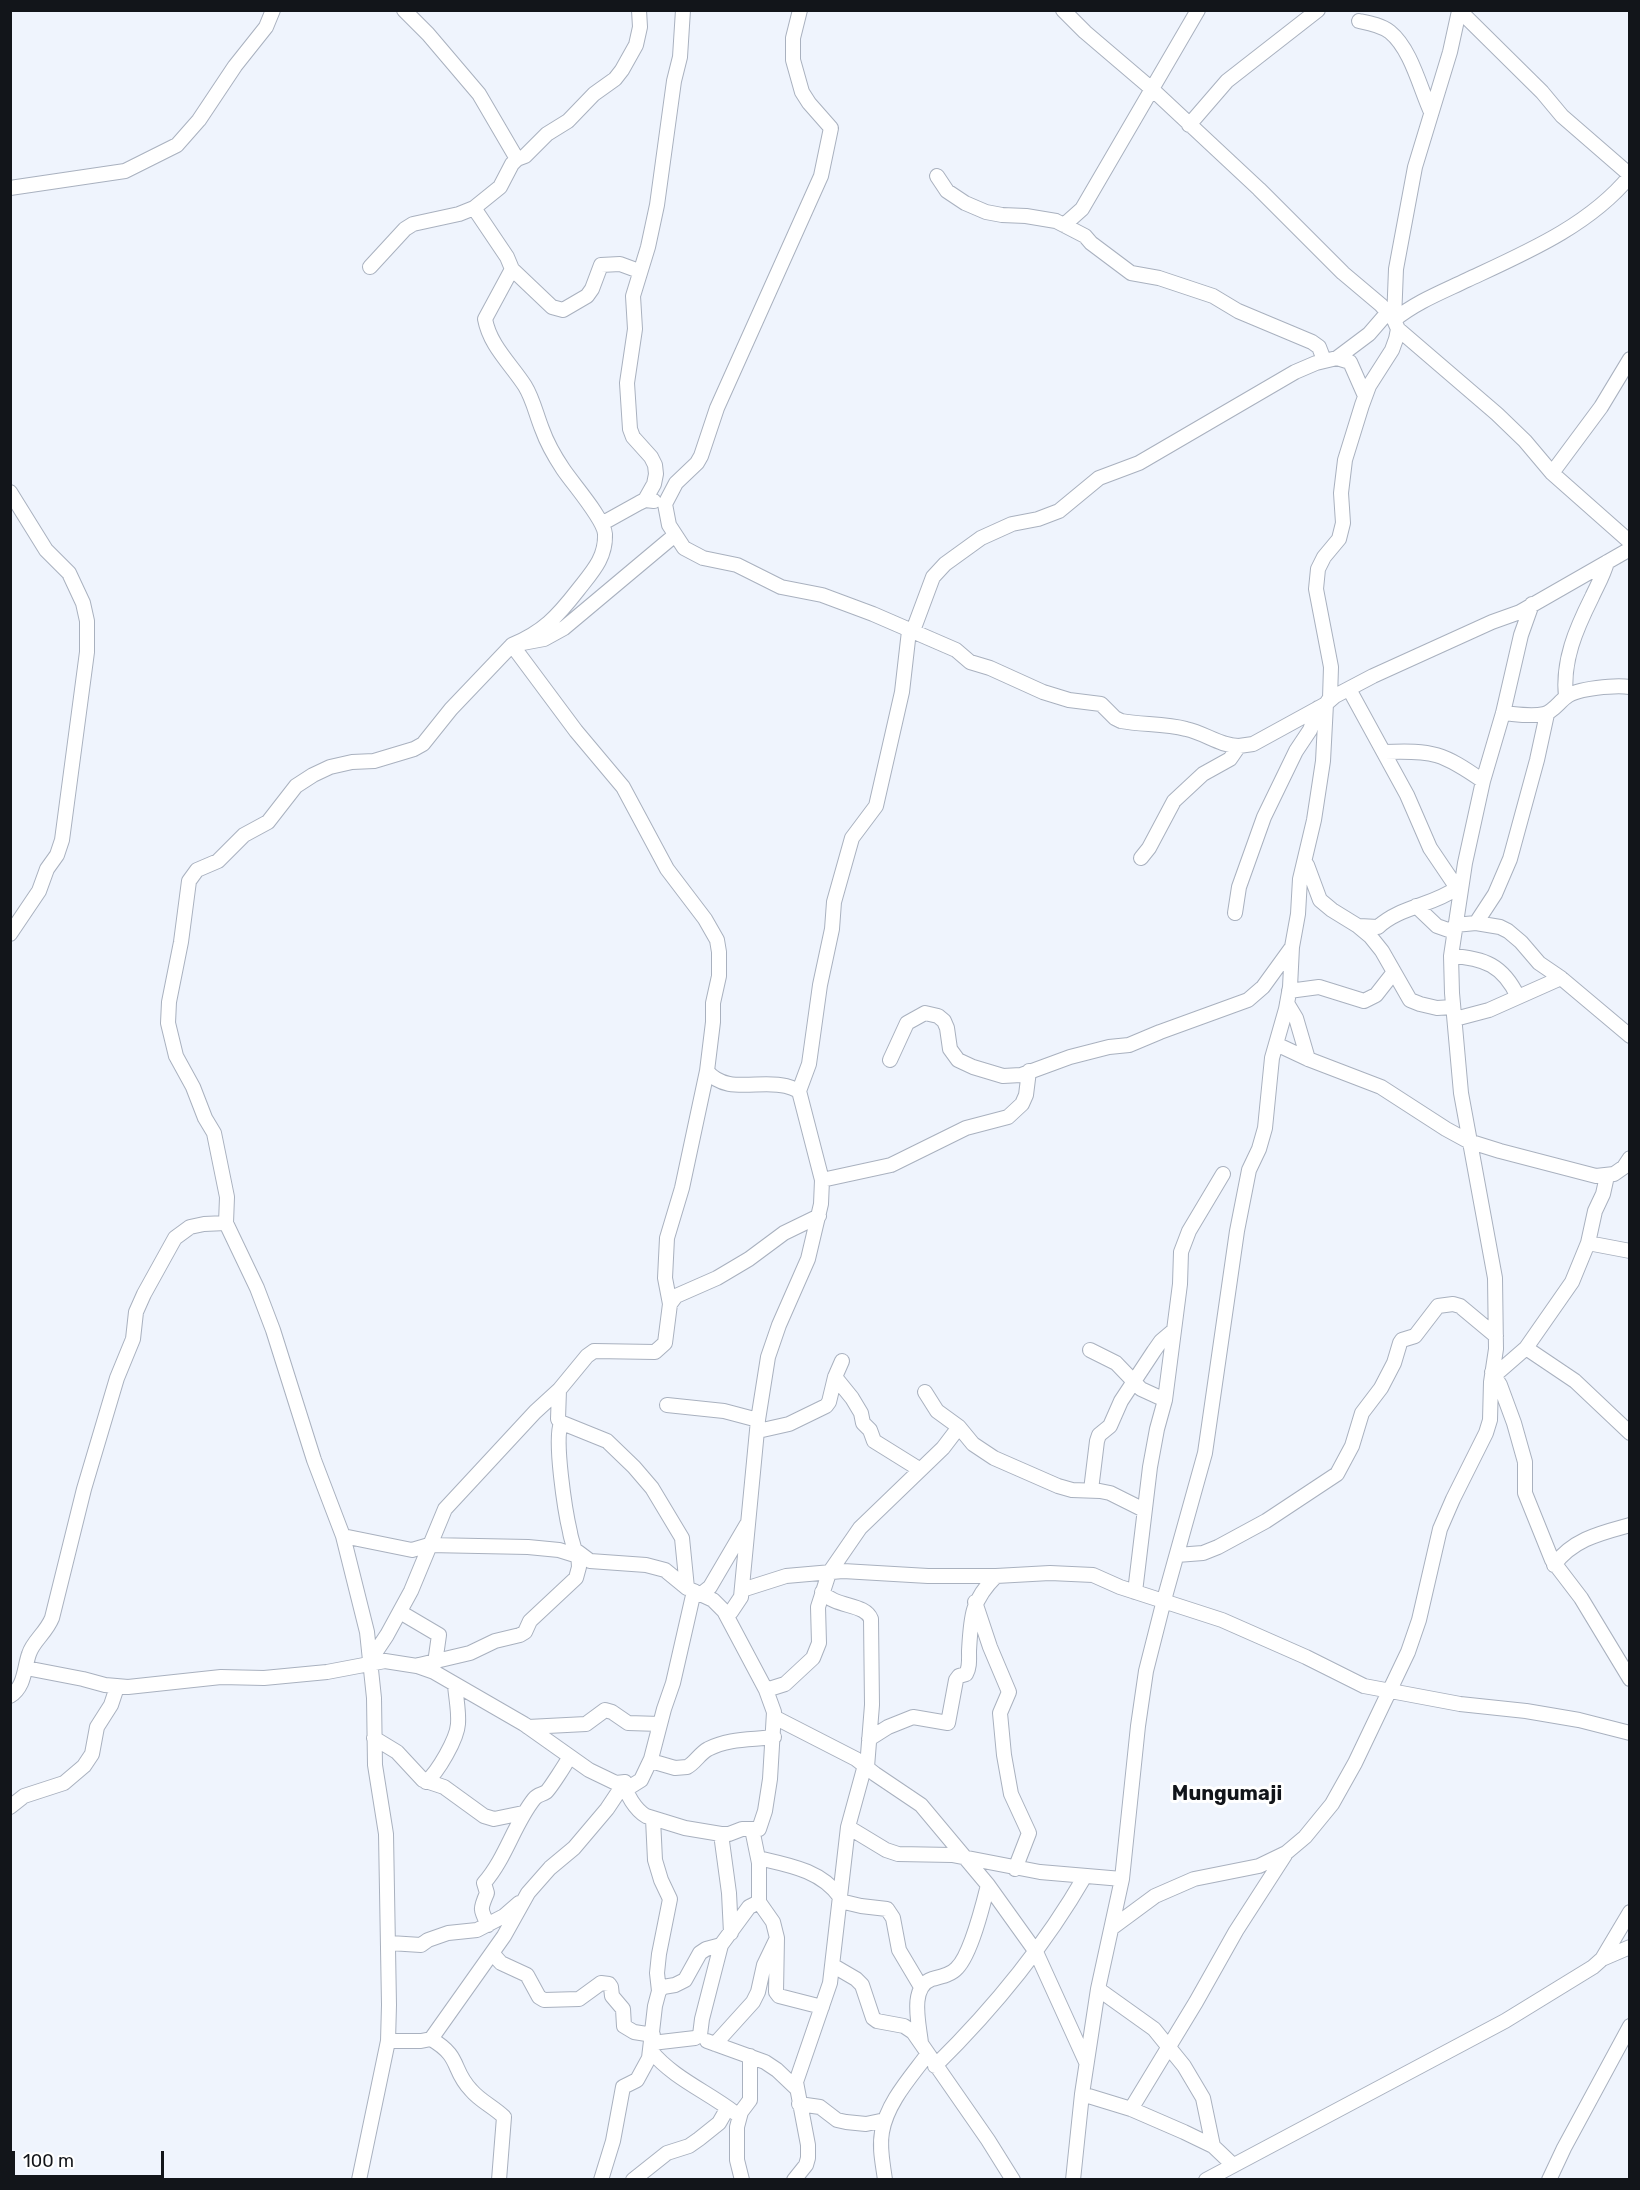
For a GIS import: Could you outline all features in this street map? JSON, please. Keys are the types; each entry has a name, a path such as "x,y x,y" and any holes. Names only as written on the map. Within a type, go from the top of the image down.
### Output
{"street":[{"path":"10,188 125,171 177,145 200,120 235,66 266,27 273,10"},
{"path":"404,10 428,33 479,94 517,159"},
{"path":"370,267 405,229 413,224 459,214 474,208 500,187 517,159 525,156 547,134 568,122 594,94 615,78 636,45 640,27 639,10"},
{"path":"603,523 645,500 654,484 655,465 633,437 630,429 627,383 634,329 633,296 648,247 657,205 674,81 680,57 683,10"},
{"path":"801,10 792,53 802,92 831,128 823,169 773,287 717,408 701,456 697,463 676,483 665,504 669,525 684,548 703,558 737,565 781,587 822,595 873,614 956,650 970,662 990,668 1050,694 1069,700 1101,704 1121,721 1185,728 1212,737 1227,746 1253,744 1373,676 1492,622 1520,612 1629,549"},
{"path":"1063,10 1259,189 1343,273 1525,441 1552,473 1629,542"},
{"path":"1064,225 1082,209 1198,10"},
{"path":"1189,125 1227,81 1318,10"},
{"path":"1235,913 1239,887 1264,817 1296,751 1329,698 1330,667 1316,580 1324,557 1339,539 1343,524 1341,494 1345,460 1365,396 1392,350 1398,258 1415,167 1450,52 1459,11"},
{"path":"909,631 914,628 933,577 969,545 1012,524 1038,519 1059,511 1099,477 1139,463 1295,372 1330,359 1394,320 1409,308 1543,242 1583,218 1614,195 1629,175 1562,116 1542,92 1459,11"},
{"path":"1359,21 1380,26 1396,38 1408,56 1431,112"},
{"path":"938,176 948,191 964,203 986,212 1042,218 1064,225 1085,236 1131,273 1159,278 1213,296 1258,321 1312,342 1330,359 1350,362 1365,396"},
{"path":"474,208 507,257 512,269 552,307 561,310 568,309 587,296 601,266 620,264 639,271"},
{"path":"359,2180 388,2041 390,1943 386,1834 375,1765 374,1698 367,1632 343,1536 314,1460 273,1330 257,1288 226,1223 227,1197 214,1134 193,1087 178,1061 168,1023 169,1002 181,942 189,881 197,870 218,861 244,835 268,822 296,786 313,775 330,767 352,762 374,761 423,744 451,709 512,645 531,637 550,623 600,562 604,549 603,523 558,460 542,431 524,386 492,340 486,325 485,319 512,269"},
{"path":"1552,473 1601,407 1629,359"},
{"path":"10,492 46,550 69,573 83,603 87,621 87,652 62,840 57,855 46,869 39,891 10,934"},
{"path":"645,500 654,501 662,506 665,504"},
{"path":"512,645 544,639 564,628 675,535"},
{"path":"1566,697 1568,655 1607,562"},
{"path":"1113,1928 1155,1896 1194,1879 1259,1866 1286,1853 1305,1837 1332,1804 1360,1753 1407,1652 1419,1620 1440,1529 1486,1433 1490,1420 1496,1349 1495,1278 1461,1093 1451,956 1458,892 1483,781 1503,713 1521,635 1532,604"},
{"path":"724,1611 731,1612 741,1598 758,1426 772,1343 808,1259 819,1216 822,1180 799,1091 809,1064 819,994 832,929 834,902 852,838 876,806 906,673 909,631"},
{"path":"369,1662 400,1612 445,1509 535,1412 559,1390 587,1356 594,1351 650,1353 659,1349 664,1343 670,1304 665,1278 667,1238 684,1181 707,1071 713,1003 719,976 717,940 705,919 676,884 623,787 576,731 512,645"},
{"path":"1476,923 1495,894 1510,859 1547,714 1566,697 1576,692 1615,686 1629,687"},
{"path":"1349,689 1407,795 1430,848 1458,892"},
{"path":"1073,2180 1082,2094 1098,1989 1122,1879 1146,1671 1205,1453 1249,1170 1259,1149 1265,1128 1272,1058 1288,997 1300,879 1314,820 1323,761 1323,705"},
{"path":"1503,713 1547,714"},
{"path":"1141,858 1149,848 1174,801 1203,774 1230,759 1239,746"},
{"path":"1384,752 1416,751 1439,755 1453,761 1483,781"},
{"path":"1307,865 1320,900 1358,926 1382,951 1410,1000 1454,1013 1489,1010 1562,978"},
{"path":"1358,926 1378,927 1393,915 1458,892"},
{"path":"1416,906 1437,926 1455,929 1476,923 1500,927 1508,931 1539,963 1562,978 1629,1036"},
{"path":"890,1060 907,1023 921,1014 930,1013 941,1018 946,1024 950,1049 958,1060 1003,1076 1021,1075 1098,1050 1129,1045 1248,1000 1263,987 1292,947"},
{"path":"1451,956 1490,964 1509,980 1518,997"},
{"path":"1288,997 1319,987 1364,1000 1376,995 1394,972"},
{"path":"1288,997 1308,1059"},
{"path":"1276,1044 1381,1087 1468,1141 1582,1173 1607,1176 1624,1167 1629,1158"},
{"path":"707,1071 714,1079 726,1083 785,1086 799,1091"},
{"path":"822,1180 891,1165 966,1128 1008,1117 1022,1104 1026,1095 1029,1071"},
{"path":"1135,1592 1144,1510 1157,1429 1165,1400 1183,1243 1223,1174"},
{"path":"1494,1374 1527,1347 1572,1282 1588,1244 1595,1211 1603,1194 1607,1176"},
{"path":"670,1304 676,1296 717,1278 784,1233 819,1216"},
{"path":"10,1696 19,1689 29,1653 47,1630 52,1618 84,1489 117,1378 133,1339 136,1312 144,1294 175,1238 190,1227 226,1223"},
{"path":"1588,1244 1629,1251"},
{"path":"1177,1555 1203,1553 1218,1547 1266,1521 1337,1474 1352,1446 1362,1413 1381,1388 1394,1363 1400,1343 1402,1340 1415,1336 1438,1306 1453,1304 1460,1306 1496,1336"},
{"path":"1091,1490 1097,1441 1110,1426 1121,1401 1161,1341 1174,1330"},
{"path":"1527,1347 1575,1381 1629,1433"},
{"path":"1090,1350 1116,1363 1134,1384 1165,1400"},
{"path":"667,1405 724,1411 758,1426 789,1424 826,1406 842,1361"},
{"path":"1494,1374 1506,1401 1522,1450 1525,1462 1526,1493 1554,1565 1581,1598 1629,1679"},
{"path":"835,1377 852,1398 874,1441 919,1469"},
{"path":"390,1943 422,1945 428,1940 448,1933 473,1931 489,1925 516,1907 550,1868 574,1848 625,1786 641,1780 651,1761 676,1672 694,1591 682,1538 652,1488 607,1441 561,1423 558,1419 559,1390"},
{"path":"925,1392 938,1411 958,1427 973,1444 1004,1464 1065,1488 1110,1493 1144,1510"},
{"path":"417,1666 470,1653 495,1641 520,1635 525,1632 530,1621 576,1578 579,1567 569,1530 558,1450 558,1433 561,1423"},
{"path":"766,1690 785,1684 813,1658 819,1643 817,1614 828,1573 860,1528 943,1448 958,1427"},
{"path":"694,1591 710,1587 748,1523"},
{"path":"1554,1565 1572,1547 1590,1536 1629,1525"},
{"path":"26,1668 117,1687 220,1677 264,1677 327,1672 385,1660 417,1666 434,1672 528,1727 589,1770 625,1786 641,1813 653,1819 685,1828 721,1834 759,1829 763,1820 770,1779 774,1737 771,1702 724,1611 713,1600 694,1591 657,1567 634,1563 590,1561 576,1554 559,1550 528,1547 429,1545 412,1550 343,1536"},
{"path":"742,1590 786,1576 804,1573 857,1571 908,1576 996,1576 1028,1573 1093,1575 1135,1592 1222,1620 1306,1657 1364,1686 1460,1704 1526,1711 1629,1733"},
{"path":"869,1739 888,1727 912,1717 948,1723 956,1680 959,1676 966,1674 969,1669 975,1602 996,1576"},
{"path":"794,2180 806,2165 808,2158 808,2145 796,2089 799,2069 830,1983 848,1827 866,1766 872,1705 871,1619 869,1614 831,1600 822,1592"},
{"path":"975,1602 990,1647 1009,1692 1000,1713 1004,1755 1011,1794 1029,1833 1015,1869"},
{"path":"400,1612 439,1635 440,1643 435,1663"},
{"path":"426,1782 432,1777 444,1757 457,1728 455,1685"},
{"path":"10,1806 24,1796 64,1783 84,1766 92,1754 97,1727 111,1705 117,1687"},
{"path":"528,1727 586,1724 605,1710 612,1712 628,1724 660,1724"},
{"path":"774,1717 850,1755 921,1805 988,1885 1036,1952 1087,2064"},
{"path":"651,1761 675,1768 687,1767 707,1749 729,1741 774,1737"},
{"path":"374,1738 397,1752 426,1782 440,1784 490,1818 523,1813"},
{"path":"489,1925 482,1913 482,1905 488,1893 484,1883 505,1852 523,1813 537,1795 549,1789 565,1767 569,1757"},
{"path":"601,2180 613,2141 623,2087 637,2080 652,2043 655,2006 659,1990 657,1973 659,1954 670,1899 655,1860 653,1819"},
{"path":"848,1827 891,1852 965,1858 1015,1869 1122,1879"},
{"path":"752,1829 758,1858 759,1902 773,1922 777,1938 775,1986 777,1995 822,2007"},
{"path":"721,1834 729,1893 731,1933"},
{"path":"1131,2109 1170,2047 1236,1931 1286,1853"},
{"path":"758,1858 820,1876 832,1886 840,1899 861,1906 887,1909 893,1918 899,1950 921,1987 918,2007 928,2056"},
{"path":"885,2180 881,2143 885,2120 905,2084 928,2056 994,2005 1063,1914 1085,1876"},
{"path":"921,1987 929,1980 957,1969 974,1932 988,1885"},
{"path":"431,2039 513,1922 528,1893"},
{"path":"697,2038 700,2035 721,1945 749,1907 759,1902"},
{"path":"1602,1959 1629,1912"},
{"path":"715,2044 753,2002 758,1992 764,1965 777,1938"},
{"path":"659,1990 681,1983 702,1951 721,1945"},
{"path":"1206,2180 1505,2021 1593,1967 1602,1959 1629,1947"},
{"path":"492,1953 501,1963 527,1975 539,1997 544,2000 579,1999 602,1983 609,1983 612,1996 623,2009 624,2026 652,2043 669,2070 698,2086 733,2113 737,2160 742,2180"},
{"path":"832,1965 862,1985 873,2018 877,2021 909,2028 988,2140 1013,2180"},
{"path":"1098,1989 1154,2029 1170,2047 1203,2098 1213,2146"},
{"path":"1554,2176 1564,2148 1629,2026"},
{"path":"652,2043 697,2038 771,2065 796,2089"},
{"path":"388,2041 431,2039 444,2047 452,2054 462,2077 471,2090 504,2117 499,2180"},
{"path":"633,2180 667,2153 689,2146 750,2100 750,2056"},
{"path":"1082,2094 1131,2109 1213,2146 1233,2165"},
{"path":"799,2104 820,2107 837,2120 846,2122 866,2124 885,2120"}],"district":[{"name":"Mungumaji","path":"1227,1794"}]}
